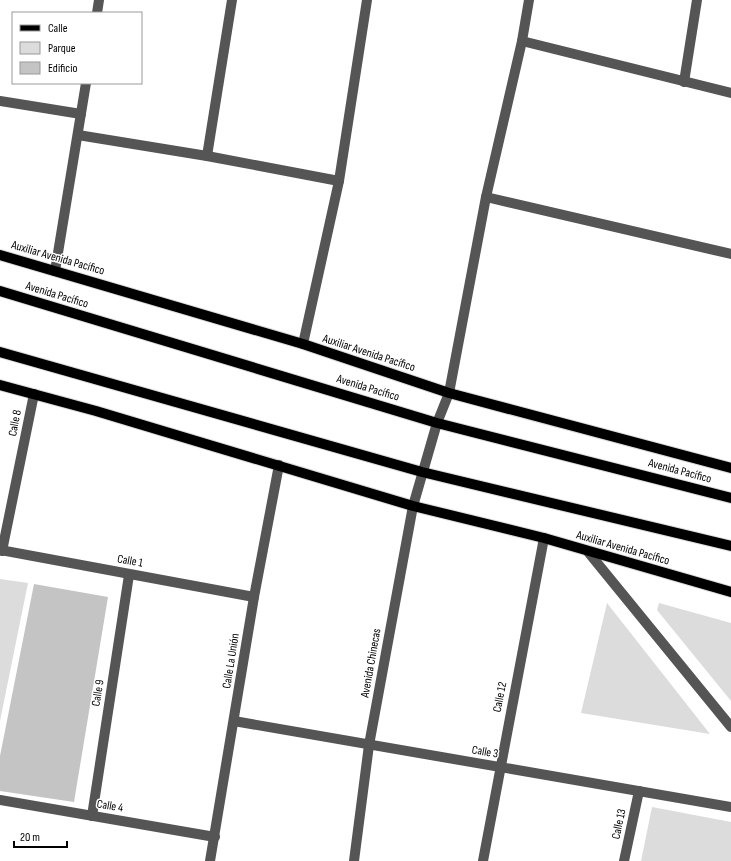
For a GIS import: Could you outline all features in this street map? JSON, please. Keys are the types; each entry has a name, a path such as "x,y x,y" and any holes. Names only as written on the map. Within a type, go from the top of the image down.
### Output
{"main road":[{"name":"Auxiliar Avenida Pacífico","path":"0,255 303,344 449,393 731,468"},
{"name":"Avenida Pacífico","path":"0,291 437,423 731,498"},
{"path":"0,352 422,472 729,548"},
{"name":"Auxiliar Avenida Pacífico","path":"0,385 279,465 413,506 544,538 731,592"}],"street":[{"path":"97,12 99,0"},
{"path":"207,156 232,0"},
{"path":"303,344 339,181 367,0"},
{"path":"437,423 449,393 486,197 522,41 529,0"},
{"path":"684,82 697,0"},
{"path":"522,41 731,93"},
{"path":"55,271 86,84"},
{"path":"0,101 81,114"},
{"path":"78,135 207,156 339,181"},
{"path":"486,197 731,254"},
{"name":"Calle 8","path":"1,551 34,394"},
{"name":"Avenida Chinecas","path":"354,861 369,745 413,506 437,423"},
{"name":"Calle La Unión","path":"210,861 254,597 279,465"},
{"name":"Calle 12","path":"483,861 544,538"},
{"name":"Calle 1","path":"1,551 254,597"},
{"path":"589,552 731,727"},
{"name":"Calle 9","path":"92,816 129,575"},
{"name":"Calle 3","path":"234,721 731,808"},
{"name":"Calle 13","path":"624,861 639,791"},
{"name":"Calle 4","path":"0,800 215,838"}],"green space":[{"path":"0,579 28,583 0,721"},
{"path":"607,603 710,734 581,713"},
{"path":"659,603 731,623 731,701 657,610"},
{"path":"652,807 731,822 731,861 641,861"}],"building":[{"path":"34,584 108,597 74,802 0,791 0,756"}]}
